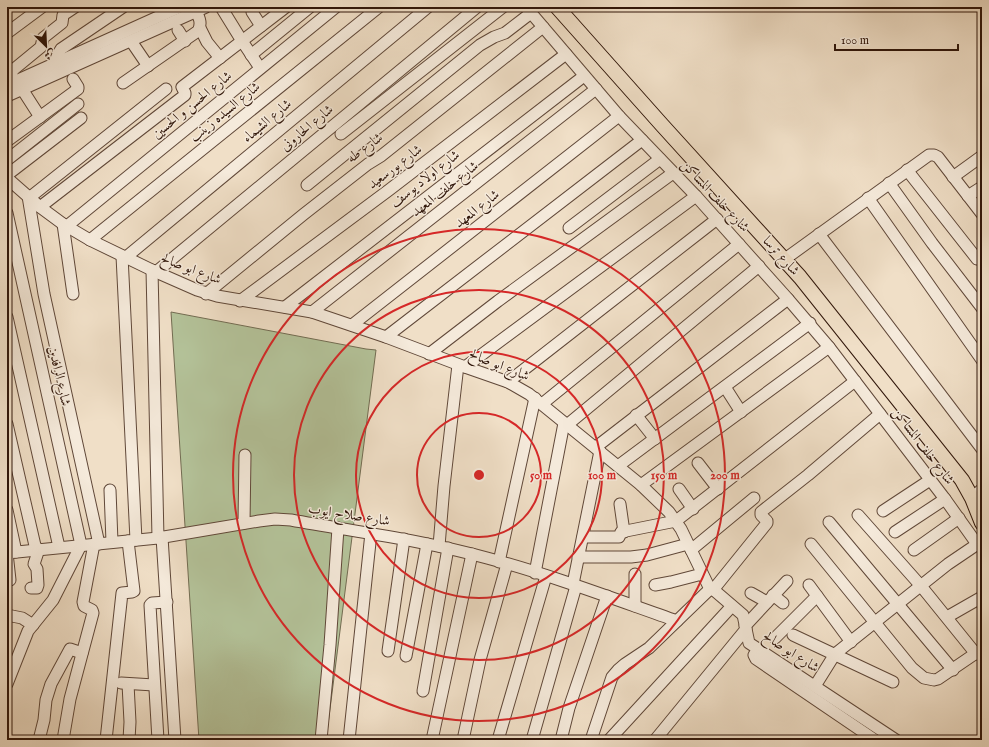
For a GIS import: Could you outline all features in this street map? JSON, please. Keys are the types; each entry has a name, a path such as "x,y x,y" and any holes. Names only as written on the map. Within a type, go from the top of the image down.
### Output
{"main road":[{"name":"شارع ترسا","path":"557,7 662,125 785,259 817,297 967,488 977,493 982,523"}],"street":[{"path":"7,33 42,7"},
{"path":"9,80 13,70 41,47 43,38 62,23 63,15 75,7"},
{"path":"55,61 61,49 123,7"},
{"path":"9,80 105,41 180,7"},
{"path":"221,7 260,68"},
{"path":"40,207 185,95 182,87 286,7"},
{"path":"251,55 310,7"},
{"name":"شارع الحسن و الحسين","path":"65,225 336,7"},
{"name":"شارع السيده زينب","path":"90,240 379,7"},
{"name":"شارع الشيماء","path":"123,257 428,7"},
{"name":"شارع الحارونى","path":"154,271 477,7"},
{"path":"341,134 504,7"},
{"path":"7,96 131,41 198,8 201,22 200,28 195,34 124,83"},
{"path":"307,185 480,45 505,33 529,10"},
{"name":"شارع خلف المساكن","path":"529,10 619,116 696,196 810,323 979,542"},
{"path":"252,12 261,26"},
{"path":"97,25 105,41"},
{"name":"شارع طه","path":"206,294 304,214 368,164 381,156 543,27"},
{"path":"200,28 207,42 220,58"},
{"path":"178,30 185,41"},
{"path":"131,41 148,66"},
{"path":"43,42 49,47 55,61"},
{"name":"شارع بورسعيد","path":"240,301 389,190 566,54"},
{"name":"شارع اولاد يوسف","path":"285,307 584,76"},
{"path":"7,141 78,89 73,79"},
{"path":"22,89 40,116"},
{"path":"63,740 70,699 93,613 92,610 84,606 83,602 97,544 44,294 29,197 166,89"},
{"name":"شارع خلف المعهد","path":"312,312 596,89"},
{"path":"7,160 78,104"},
{"name":"شارع المعهد","path":"352,325 619,116"},
{"path":"7,175 81,118"},
{"path":"386,337 642,140"},
{"path":"785,259 929,155 938,157 982,214"},
{"path":"953,177 982,156"},
{"path":"569,228 660,159"},
{"path":"907,170 977,259"},
{"path":"429,354 498,301 673,172"},
{"name":"شارع ابو صالح","path":"7,178 40,207 65,225 90,240 123,257 206,294 240,301 312,312 386,337 508,382 538,401 598,449 641,485 669,512 676,521 702,574 712,589 743,615 748,641 815,686 861,724 896,740"},
{"path":"889,183 932,243 982,308"},
{"path":"968,196 982,186"},
{"path":"423,692 443,547 447,455 462,366 696,196"},
{"path":"868,198 982,360"},
{"name":"شارع الرافدين","path":"7,213 81,545"},
{"path":"508,382 717,219"},
{"path":"65,225 73,294"},
{"path":"819,234 982,448"},
{"path":"462,740 503,563 538,401 739,244"},
{"path":"106,740 122,593 132,592 134,589 123,257"},
{"path":"535,573 565,424 759,266"},
{"path":"154,271 160,537 167,602 175,740"},
{"path":"532,740 574,585 598,449 636,415 788,298"},
{"path":"7,317 59,548"},
{"path":"618,466 810,323"},
{"path":"641,485 829,347"},
{"path":"583,537 619,537 620,532 676,521 855,381"},
{"path":"725,387 741,412"},
{"path":"591,740 612,677 615,673 624,664 649,648 712,589 767,523 761,515 761,512 808,475 880,414"},
{"path":"636,415 655,439"},
{"path":"7,424 37,550 34,564 37,569 38,585 37,588 31,588"},
{"path":"244,523 245,455"},
{"path":"698,463 718,489"},
{"path":"883,511 930,480"},
{"path":"679,489 693,508"},
{"path":"110,490 112,542"},
{"path":"578,557 631,557 690,547 754,498"},
{"path":"895,532 945,498"},
{"path":"620,504 624,532"},
{"path":"7,510 10,580"},
{"path":"810,544 902,658 924,678 934,680 938,679 979,651 947,617 858,515"},
{"path":"914,550 959,518"},
{"name":"شارع صلاح ايوب","path":"10,552 160,537 275,519 291,520 404,539 472,554 574,585 636,606 676,622"},
{"path":"829,522 953,670"},
{"path":"321,740 330,645 338,528"},
{"path":"350,740 371,533"},
{"path":"388,651 404,539"},
{"path":"815,686 835,654 948,564 979,542"},
{"path":"406,656 427,544"},
{"path":"7,684 25,638 33,625 53,600 81,545"},
{"path":"432,740 472,554"},
{"path":"635,574 636,606"},
{"path":"655,585 702,574"},
{"path":"498,740 546,576"},
{"path":"655,740 770,599 787,581"},
{"path":"809,585 851,642"},
{"path":"751,593 783,603"},
{"path":"561,740 569,708 607,596"},
{"path":"775,638 817,596"},
{"path":"947,617 982,597"},
{"path":"158,740 150,605 152,603 167,602"},
{"path":"609,740 732,606"},
{"path":"7,615 22,618 33,625"},
{"path":"793,636 893,682"},
{"path":"39,740 44,720 46,700 53,678 70,649 82,653"},
{"path":"758,649 754,655 756,659 861,724 875,740"},
{"path":"113,683 154,685"},
{"path":"128,684 129,740"},
{"path":"111,696 128,697"}],"green space":[{"path":"171,312 376,350 326,740 199,740"}]}
